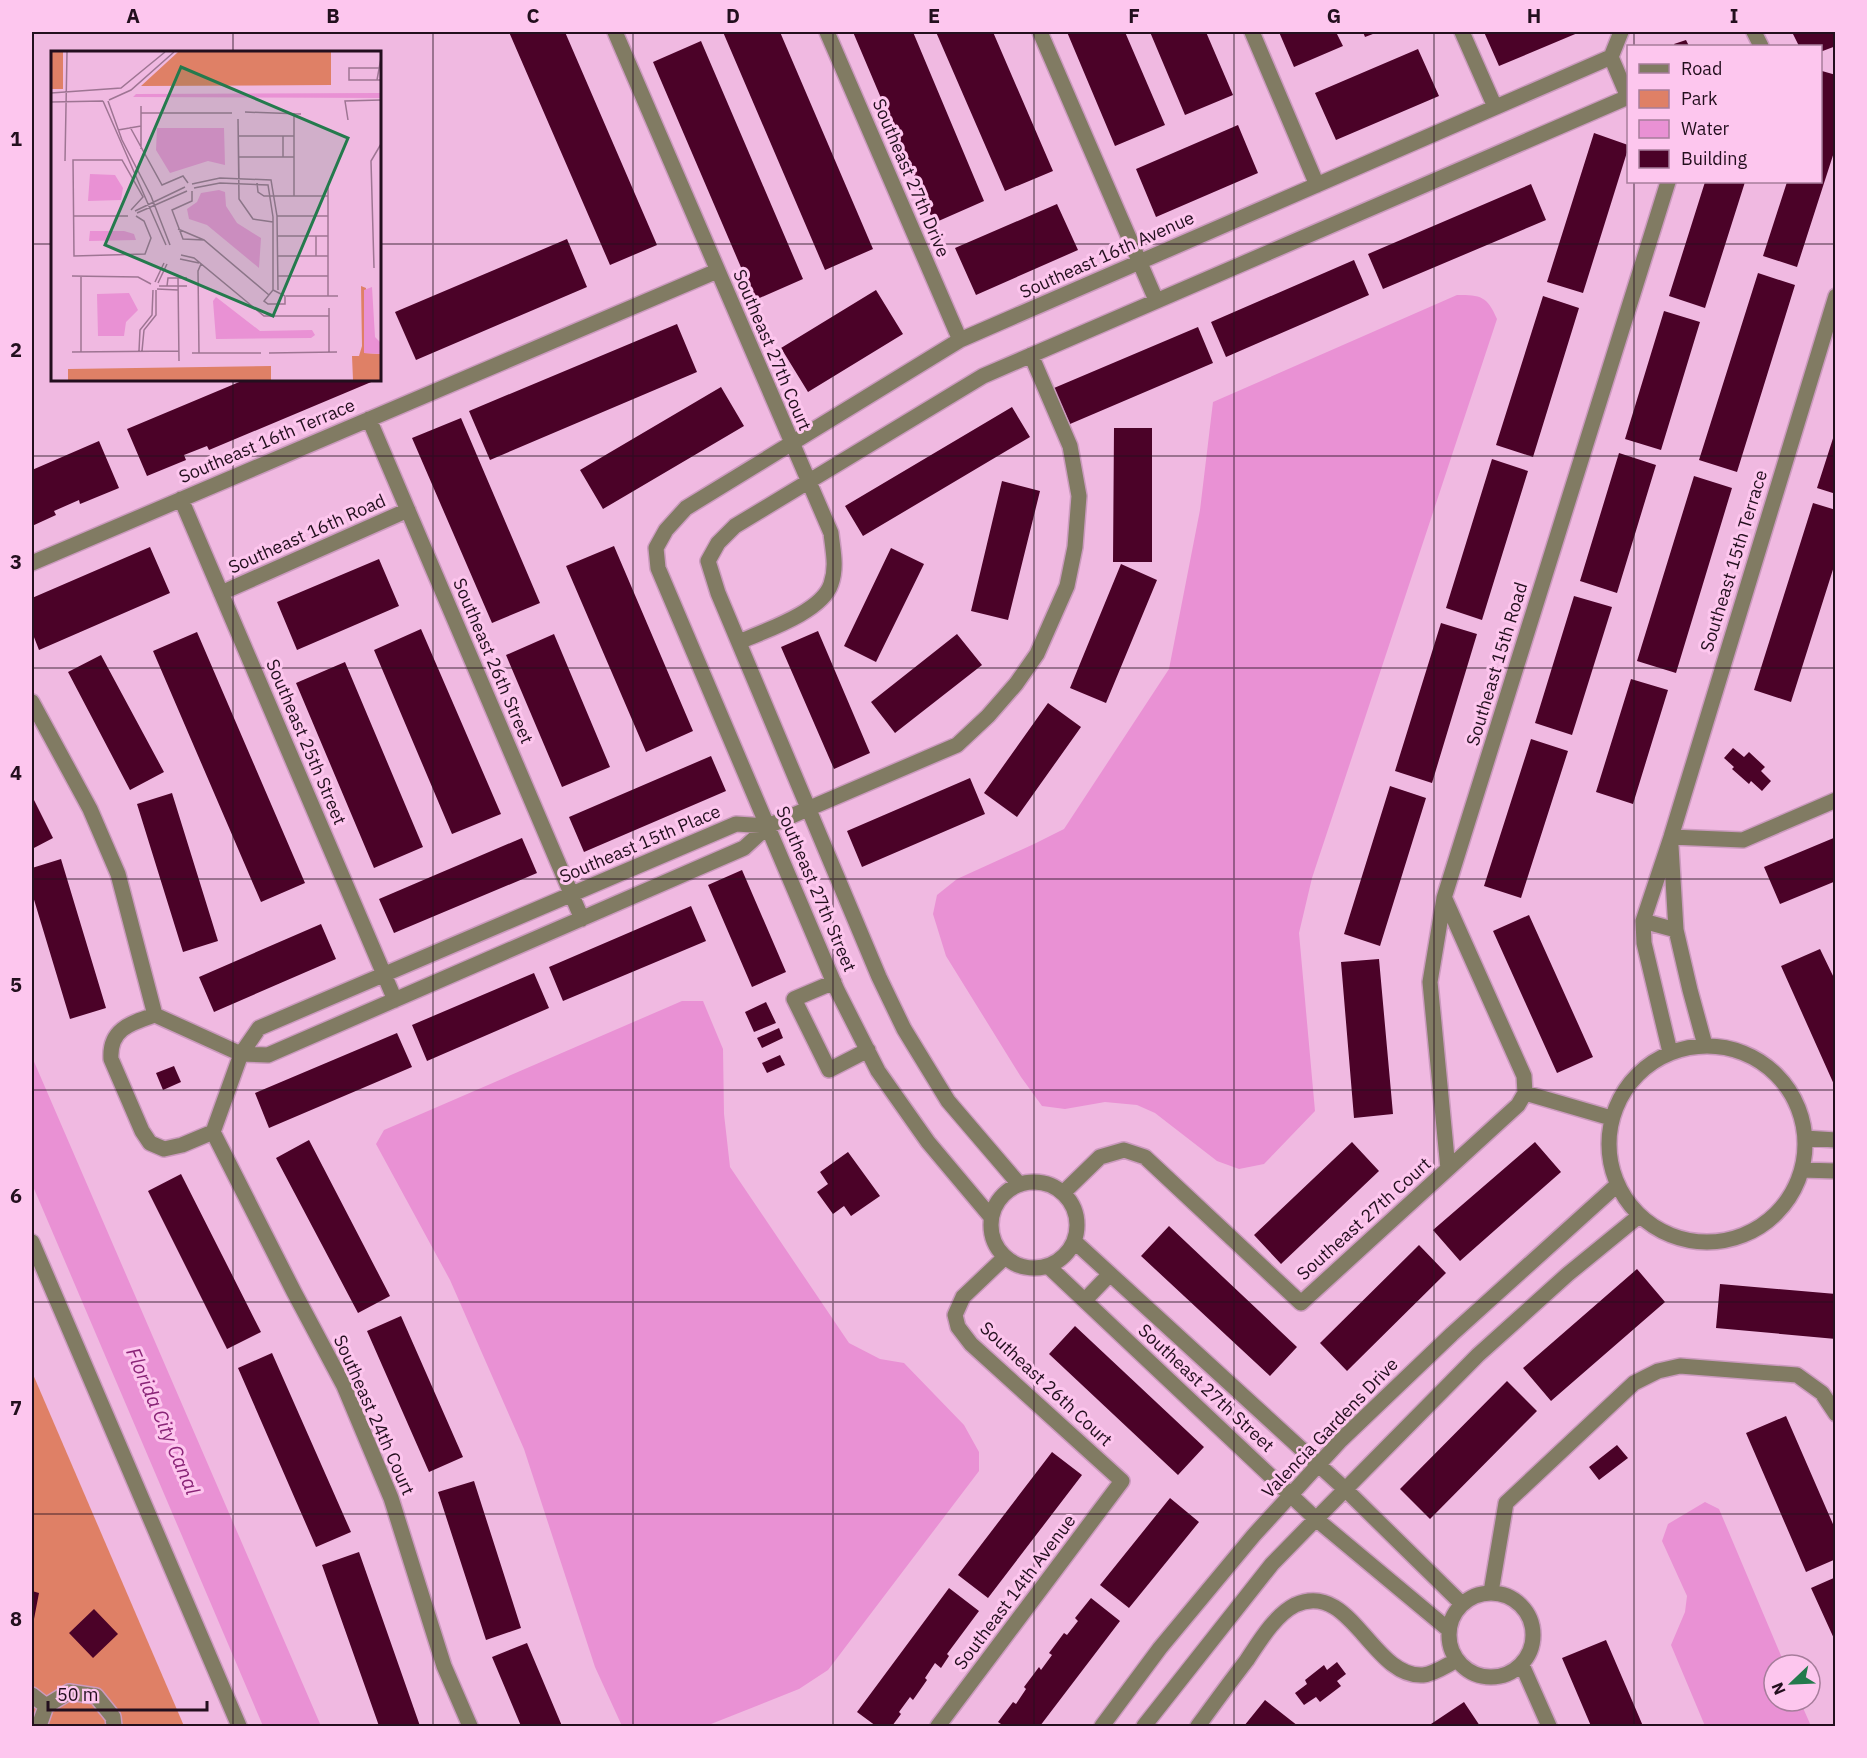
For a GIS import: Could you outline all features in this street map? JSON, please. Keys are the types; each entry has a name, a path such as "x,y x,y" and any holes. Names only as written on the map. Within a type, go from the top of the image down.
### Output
{"street":[{"name":"Southeast 27th Court","path":"615,32 831,534 835,564 831,586 815,606 739,642"},
{"name":"Southeast 27th Drive","path":"827,32 960,340"},
{"path":"1040,32 1156,300"},
{"path":"1252,32 1317,185"},
{"path":"1462,32 1495,107"},
{"path":"1621,32 1611,57 1627,93"},
{"name":"Southeast 16th Avenue","path":"657,548 666,530 686,508 960,340 1611,57"},
{"path":"808,482 983,376 1627,98"},
{"name":"Southeast 15th Road","path":"1448,1169 1430,982 1444,898 1668,183"},
{"name":"Southeast 16th Terrace","path":"32,563 717,271"},
{"name":"Southeast 15th Terrace","path":"1670,1052 1644,943 1643,921 1671,837 1836,296"},
{"path":"242,1054 213,1132 182,1145 164,1149 150,1143 142,1131 111,1059 110,1047 116,1035 132,1023 155,1015 242,1054 268,1055 744,848 768,826 957,745 988,716 1016,684 1037,654 1066,586 1075,548 1079,496 1070,446 1031,355"},
{"name":"Southeast 26th Street","path":"369,419 582,919"},
{"name":"Southeast 27th Street","path":"808,482 735,526 718,543 708,561 718,593 879,977 904,1029 948,1101 1019,1184"},
{"name":"Southeast 25th Street","path":"181,499 395,1000"},
{"name":"Southeast 16th Road","path":"221,593 408,510"},
{"name":"Southeast 27th Street","path":"657,548 658,568 834,982 878,1071 928,1142 991,1217"},
{"path":"32,702 90,809 118,874 155,1015"},
{"path":"1671,837 1743,840 1836,800"},
{"name":"Southeast 15th Place","path":"242,1054 259,1028 736,824 768,826"},
{"name":"Southeast 15th Terrace","path":"1671,837 1676,930 1705,1045"},
{"path":"1444,898 1524,1076 1525,1093 1611,1118"},
{"path":"1643,921 1676,930"},
{"path":"834,982 794,999 829,1070 868,1050"},
{"path":"1705,1045 1735,1049 1762,1062 1784,1083 1799,1109 1805,1138 1802,1170 1790,1196 1772,1218 1747,1234 1719,1242 1690,1241 1663,1232 1639,1216 1617,1185 1610,1163 1608,1141 1611,1118 1623,1090 1643,1067 1670,1052 1687,1046 1705,1045"},
{"name":"Southeast 27th Court","path":"1063,1193 1100,1157 1124,1150 1145,1157 1300,1304 1518,1105 1525,1093"},
{"name":"Southeast 24th Court","path":"213,1132 344,1386 391,1498 444,1666 470,1726"},
{"path":"1805,1138 1836,1140"},
{"path":"1802,1170 1836,1171"},
{"path":"1030,1181 1053,1186 1063,1193 1071,1203 1076,1215 1077,1229 1068,1252 1048,1266 1036,1268 1025,1268 1005,1257 995,1246 991,1232 991,1217 1000,1197 1009,1189 1030,1181"},
{"name":"Valencia Gardens Drive","path":"1102,1726 1160,1648 1254,1535 1341,1440 1452,1334 1617,1185"},
{"path":"1144,1726 1272,1564 1478,1355 1568,1274 1639,1216"},
{"name":"Southeast 27th Street","path":"1074,1241 1345,1489 1462,1604"},
{"path":"32,1242 239,1726"},
{"name":"Southeast 26th Court","path":"1005,1257 963,1297 955,1315 958,1327 970,1344 1122,1481"},
{"name":"Southeast 27th Street","path":"1048,1266 1316,1519 1449,1630"},
{"path":"1085,1300 1110,1274"},
{"path":"1491,1592 1506,1503 1634,1383 1658,1371 1680,1366 1797,1375 1822,1393 1836,1414"},
{"name":"Southeast 14th Avenue","path":"938,1726 1122,1481"},
{"path":"1491,1592 1518,1601 1527,1612 1533,1625 1534,1640 1530,1653 1522,1665 1510,1674 1496,1678 1482,1677 1468,1671 1457,1660 1449,1641 1453,1616 1462,1604 1471,1597 1491,1592"},
{"path":"1198,1726 1274,1622 1295,1605 1316,1600 1339,1609 1390,1662 1410,1674 1426,1675 1457,1660"},
{"path":"1522,1665 1549,1726"},
{"path":"39,1726 46,1706 69,1692 96,1696 113,1717 114,1726"},
{"path":"32,1695 46,1706"}],"green space":[{"path":"32,1372 184,1726 32,1726"}],"water":[{"path":"1457,295 1482,298 1490,306 1497,319 1312,878 1299,933 1315,1111 1264,1164 1239,1169 1217,1161 1155,1113 1137,1105 1105,1102 1065,1109 1042,1106 1021,1077 946,956 933,914 937,895 957,879 1064,829 1169,669 1200,510 1213,402"},
{"path":"682,1001 703,1001 723,1049 724,1114 730,1167 849,1343 880,1359 904,1363 964,1425 979,1452 979,1471 828,1670 799,1689 706,1726 622,1726 595,1667 524,1449 450,1280 376,1144 384,1130"},
{"name":"Florida City Canal","path":"32,1057 321,1726 263,1726 32,1184"},
{"path":"1705,1502 1719,1509 1780,1653 1762,1653 1762,1713 1805,1713 1811,1726 1705,1726 1671,1645 1685,1612 1687,1596 1662,1541 1668,1524"}],"building":[{"path":"509,32 565,32 657,245 610,265"},
{"path":"723,32 780,32 873,249 825,270"},
{"path":"853,32 913,32 984,201 934,223"},
{"path":"936,32 993,32 1053,171 1005,191"},
{"path":"1067,32 1125,32 1165,125 1115,146"},
{"path":"1150,32 1206,32 1233,95 1185,115"},
{"path":"1279,32 1336,32 1343,46 1294,67"},
{"path":"1363,32 1378,32 1365,37"},
{"path":"1484,32 1580,32 1499,66"},
{"path":"1792,32 1836,32 1836,46 1822,51 1822,45 1798,45"},
{"path":"1686,40 1688,45 1674,45"},
{"path":"701,41 803,279 755,300 653,62"},
{"path":"1418,49 1439,96 1336,140 1315,93"},
{"path":"1822,71 1836,75 1836,146 1797,267 1763,256 1787,183 1822,183"},
{"path":"1238,125 1258,173 1156,217 1136,169"},
{"path":"1594,133 1627,145 1627,152 1583,293 1547,282"},
{"path":"1705,183 1745,183 1705,308 1669,296"},
{"path":"1531,184 1546,220 1383,289 1368,254"},
{"path":"1057,204 1078,250 976,295 955,248"},
{"path":"567,239 587,287 416,360 395,312"},
{"path":"1354,260 1369,295 1226,357 1211,322"},
{"path":"1758,273 1795,285 1737,472 1699,460"},
{"path":"876,290 903,334 808,392 781,348"},
{"path":"1543,296 1579,308 1533,457 1496,445"},
{"path":"1664,311 1700,322 1661,450 1625,439"},
{"path":"677,324 697,372 490,460 469,411"},
{"path":"1198,327 1213,363 1070,424 1054,388"},
{"path":"242,381 374,381 209,450 207,446 184,455 186,460 147,476 127,429"},
{"path":"721,387 744,426 603,509 580,470"},
{"path":"1012,407 1030,437 863,536 845,506"},
{"path":"461,418 540,603 492,623 412,438"},
{"path":"1114,428 1152,428 1152,562 1113,562"},
{"path":"1836,429 1836,494 1817,488"},
{"path":"99,441 119,488 80,504 79,500 54,511 56,515 32,526 32,470"},
{"path":"1619,453 1656,465 1617,593 1580,581"},
{"path":"1492,459 1528,471 1482,620 1446,608"},
{"path":"1694,476 1732,488 1676,673 1637,661"},
{"path":"1002,481 1040,491 1008,620 971,611"},
{"path":"1813,503 1836,510 1836,560 1791,702 1754,690"},
{"path":"614,546 693,731 646,752 566,566"},
{"path":"150,547 170,593 39,650 32,632 32,598"},
{"path":"891,548 924,564 876,662 844,646"},
{"path":"379,559 399,606 297,650 277,602"},
{"path":"1121,564 1157,580 1106,703 1070,688"},
{"path":"1574,596 1612,607 1572,735 1535,723"},
{"path":"1441,623 1477,634 1432,783 1395,771"},
{"path":"421,629 501,814 452,834 374,650"},
{"path":"818,631 870,753 834,769 781,647"},
{"path":"197,632 305,883 261,902 153,651"},
{"path":"554,634 610,767 562,787 506,655"},
{"path":"957,634 982,665 895,733 871,702"},
{"path":"101,655 164,772 130,790 68,672"},
{"path":"345,662 423,847 374,868 296,683"},
{"path":"1631,679 1668,690 1633,804 1596,792"},
{"path":"1048,703 1081,727 1017,817 984,793"},
{"path":"1531,739 1568,751 1521,898 1484,886"},
{"path":"1733,748 1744,757 1749,752 1765,767 1761,771 1771,781 1762,791 1751,781 1749,784 1732,769 1734,767 1724,758"},
{"path":"711,756 726,791 584,852 569,817"},
{"path":"970,778 985,814 862,867 847,831"},
{"path":"1390,786 1426,798 1380,946 1344,934"},
{"path":"172,793 218,941 183,952 137,804"},
{"path":"32,796 53,838 32,849"},
{"path":"1836,837 1836,881 1780,904 1764,867"},
{"path":"522,838 537,873 394,933 379,899"},
{"path":"61,859 106,1008 70,1019 32,893 32,868"},
{"path":"742,870 786,972 752,987 708,885"},
{"path":"691,906 706,941 563,1001 549,967"},
{"path":"1529,915 1593,1057 1557,1073 1493,931"},
{"path":"321,924 336,959 214,1012 199,977"},
{"path":"1820,949 1836,982 1836,1089 1781,966"},
{"path":"1379,959 1393,1114 1354,1118 1341,962"},
{"path":"534,973 549,1008 427,1061 412,1025"},
{"path":"766,1002 776,1023 754,1032 745,1012"},
{"path":"779,1028 783,1038 762,1048 757,1038"},
{"path":"397,1033 412,1067 269,1128 255,1093"},
{"path":"780,1055 785,1065 767,1073 762,1063"},
{"path":"174,1066 181,1082 163,1090 156,1073"},
{"path":"309,1140 390,1296 358,1313 276,1158"},
{"path":"1352,1142 1379,1171 1281,1264 1254,1235"},
{"path":"1535,1142 1561,1172 1460,1261 1433,1230"},
{"path":"848,1152 880,1196 851,1216 844,1206 833,1214 817,1192 828,1184 820,1172"},
{"path":"181,1174 261,1332 227,1349 148,1191"},
{"path":"1169,1226 1297,1347 1270,1376 1141,1256"},
{"path":"1419,1245 1446,1273 1347,1371 1320,1343"},
{"path":"1637,1269 1665,1302 1551,1401 1523,1368"},
{"path":"1720,1284 1836,1294 1836,1339 1716,1328"},
{"path":"401,1316 463,1457 429,1472 367,1331"},
{"path":"1075,1326 1204,1447 1178,1475 1049,1354"},
{"path":"272,1353 351,1532 316,1547 238,1368"},
{"path":"1507,1381 1537,1411 1430,1519 1400,1489"},
{"path":"1786,1416 1836,1531 1836,1559 1806,1572 1746,1433"},
{"path":"1617,1445 1628,1458 1599,1480 1589,1467"},
{"path":"1052,1452 1082,1475 988,1598 958,1575"},
{"path":"474,1481 521,1628 486,1640 438,1492"},
{"path":"1170,1498 1199,1522 1129,1608 1100,1585"},
{"path":"359,1552 420,1726 379,1726 322,1565"},
{"path":"1836,1577 1836,1643 1811,1588"},
{"path":"949,1588 979,1611 947,1654 949,1656 941,1668 935,1663 925,1678 927,1680 913,1700 910,1697 892,1726 876,1726 857,1712"},
{"path":"32,1591 39,1593 34,1619 32,1619"},
{"path":"1091,1598 1120,1621 1040,1726 1004,1726 998,1722 1013,1702 1016,1704 1026,1689 1024,1687 1039,1667 1041,1670 1052,1655 1049,1653 1064,1633 1067,1635 1078,1621 1075,1618"},
{"path":"94,1609 118,1634 93,1658 69,1633"},
{"path":"1606,1640 1643,1726 1591,1726 1562,1658"},
{"path":"527,1643 562,1726 521,1726 492,1657"},
{"path":"1337,1662 1346,1674 1337,1681 1341,1686 1320,1702 1316,1697 1304,1705 1295,1693 1307,1684 1305,1680 1324,1665 1327,1670"},
{"path":"1265,1700 1298,1726 1244,1726"},
{"path":"1464,1702 1480,1726 1428,1726"}]}
